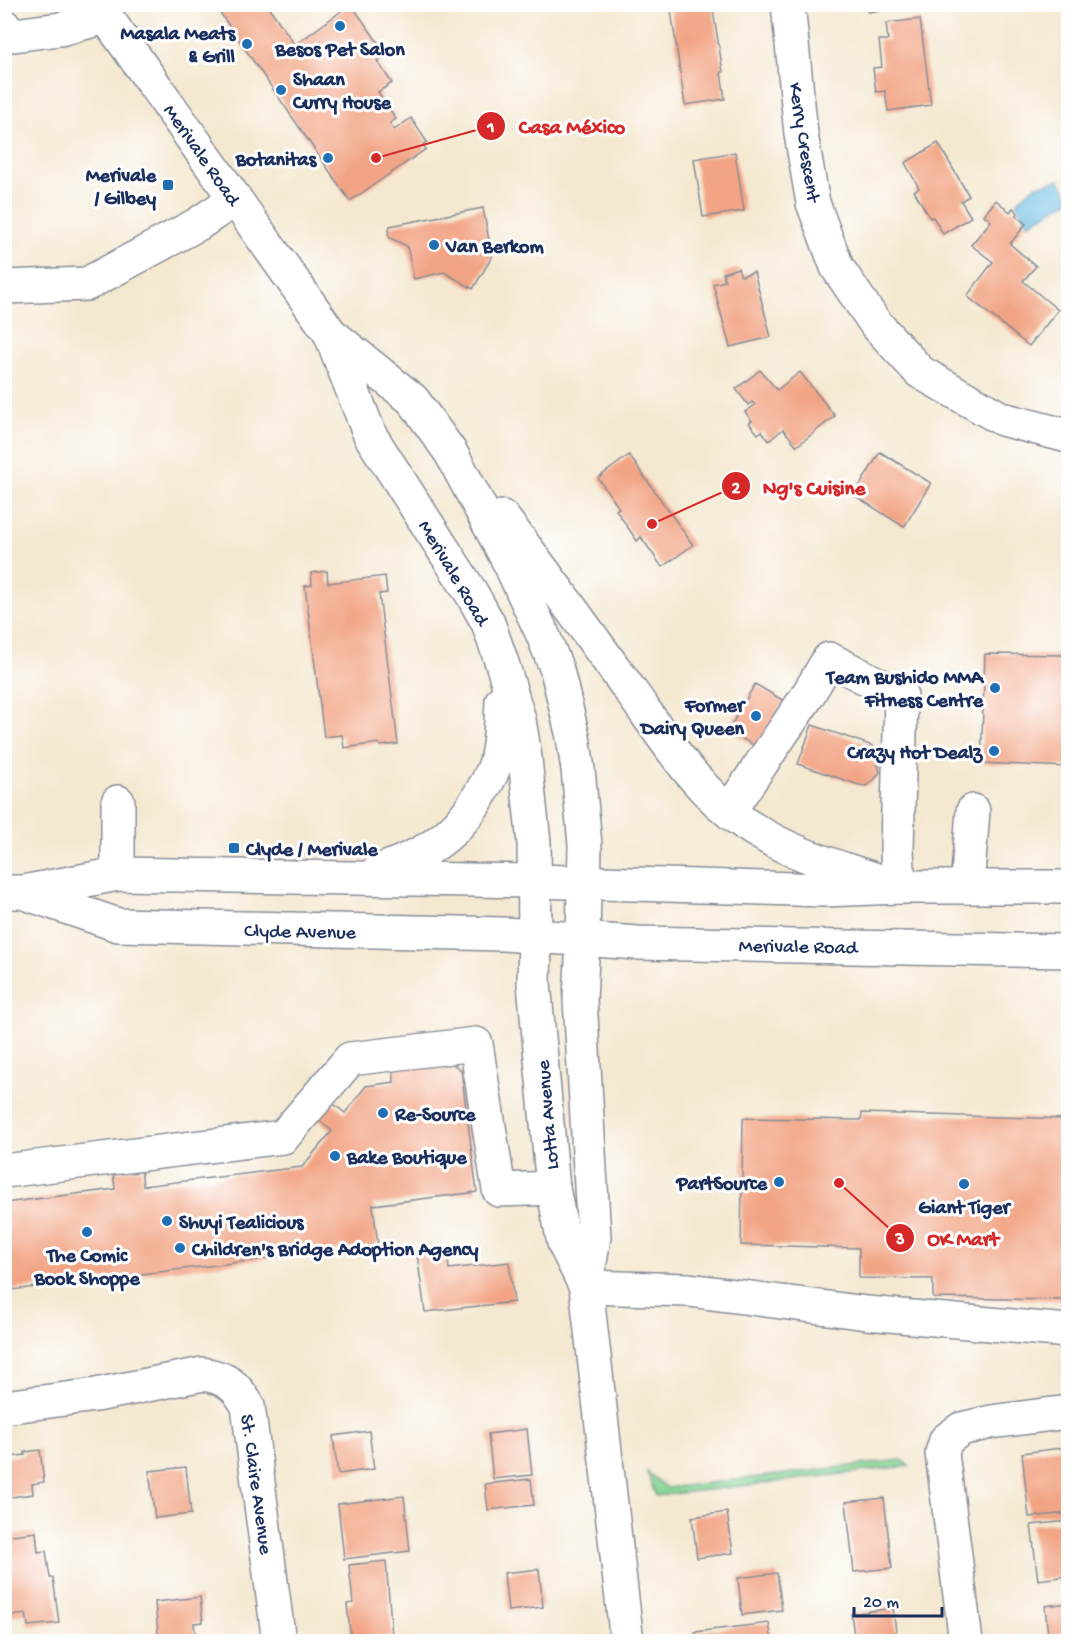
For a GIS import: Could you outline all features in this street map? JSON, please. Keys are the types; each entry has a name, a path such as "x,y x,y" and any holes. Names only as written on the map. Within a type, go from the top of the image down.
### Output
{"main road":[{"name":"Kerry Crescent","path":"788,4 801,134 813,203 837,267 875,323 920,372 1002,419 1068,436"},
{"path":"4,26 14,35 60,29 101,11"},
{"name":"Merivale Road","path":"101,11 330,333 370,435 472,594 488,623 519,720 524,750 536,881 535,937"},
{"path":"4,287 87,284 198,224 235,199"},
{"name":"Merivale Road","path":"330,333 413,400 451,453 509,562 543,635 557,670 578,769 585,845 583,939 639,943 1068,951"},
{"path":"451,453 537,561 704,789 759,833 795,852 898,886"},
{"path":"729,811 806,698 829,659 901,696 898,886"},
{"path":"363,878 416,857 445,839 457,828 476,801 496,763 500,741 503,666"},
{"path":"118,802 118,874"},
{"path":"967,887 973,811"},
{"name":"Clyde Avenue","path":"14,892 118,874 536,881 585,884"},
{"path":"585,884 824,890 898,886 1068,887"},
{"name":"Clyde Avenue","path":"14,892 118,925 503,934 583,939"},
{"name":"Lotta Avenue","path":"535,937 534,983 553,1188 564,1243 586,1287"},
{"name":"Lotta Avenue","path":"583,939 580,999 594,1237 586,1287 627,1641"},
{"path":"4,1171 283,1137 350,1059 476,1044 499,1190 553,1188"},
{"path":"586,1287 689,1290 867,1313 1068,1331"},
{"name":"St. Claire Avenue","path":"4,1407 96,1395 203,1374 218,1377 239,1391 248,1406 279,1641"},
{"path":"966,1641 942,1453 946,1440 961,1428 1068,1412"}],"green space":[{"path":"902,1460 909,1466 656,1496 647,1472 667,1488"}],"water":[{"path":"1060,180 1068,195 1068,201 1028,224 1016,203 1035,186"}],"building":[{"path":"214,4 273,4 274,6 270,9 295,45 351,4 387,55 377,61 392,83 378,92 396,119 390,123 394,130 411,118 427,142 423,144 426,149 350,201"},
{"path":"670,4 712,4 725,99 685,105"},
{"path":"866,4 910,4 910,6 868,12"},
{"path":"920,19 931,105 888,111 885,91 876,92 873,68 882,67 879,40 888,40 886,23"},
{"path":"938,143 969,196 961,201 971,217 943,234 933,217 930,218 914,191 919,188 905,163"},
{"path":"735,152 744,211 703,217 694,159"},
{"path":"996,200 1010,212 1013,208 1018,213 1016,215 1026,224 1010,244 1036,266 1023,281 1058,310 1029,346 967,296 993,262 971,245 991,221 984,215"},
{"path":"483,208 492,257 473,289 444,272 414,279 407,246 390,238 388,234 390,226"},
{"path":"738,268 741,276 754,272 771,337 730,347 713,284 725,281 723,273"},
{"path":"760,370 777,390 800,372 835,416 797,446 783,429 769,441 762,431 758,434 749,423 752,421 745,412 755,405 752,402 748,405 736,389"},
{"path":"880,452 931,483 904,527 854,495"},
{"path":"629,455 693,545 662,567 641,537 637,541 616,510 619,508 598,478"},
{"path":"327,571 328,583 385,576 387,593 379,594 398,744 380,746 379,743 344,748 342,735 324,737 305,586 312,585 311,573"},
{"path":"985,654 1068,655 1068,767 981,763"},
{"name":"Former Dairy Queen","path":"755,684 784,701 757,747 728,731"},
{"path":"812,725 873,746 880,772 874,780 866,786 859,785 798,764"},
{"path":"448,1061 461,1070 477,1192 373,1205 378,1245 4,1291 4,1203 115,1189 113,1172 141,1168 143,1186 302,1167 332,1131 317,1119 331,1102 345,1113 366,1086 394,1082 393,1067"},
{"name":"Giant Tiger","path":"862,1113 1068,1119 1068,1300 933,1298 933,1279 859,1278 859,1248 741,1245 743,1118 861,1120"},
{"path":"447,1251 449,1269 509,1262 514,1302 425,1312 417,1254"},
{"path":"527,1429 532,1475 493,1479 488,1434"},
{"path":"369,1431 374,1469 338,1474 333,1436"},
{"path":"1068,1447 1068,1513 1029,1517 1022,1453"},
{"path":"40,1450 44,1482 32,1484 33,1494 4,1498 4,1458"},
{"path":"186,1467 191,1514 155,1518 149,1471"},
{"path":"531,1479 534,1505 488,1510 485,1484"},
{"path":"404,1496 410,1551 344,1559 338,1504"},
{"path":"884,1498 892,1568 854,1572 846,1502"},
{"path":"727,1512 733,1553 697,1558 692,1517"},
{"path":"1068,1521 1068,1576 1038,1580 1031,1525"},
{"path":"36,1532 38,1552 46,1551 50,1578 53,1578 59,1623 28,1626 26,1614 10,1616 4,1575 4,1536"},
{"path":"386,1561 392,1636 351,1640 347,1604 353,1603 349,1565"},
{"path":"539,1569 543,1607 508,1611 504,1573"},
{"path":"777,1573 782,1610 742,1615 738,1578"},
{"path":"200,1597 203,1622 194,1623 196,1642 159,1642 155,1602"},
{"path":"1068,1603 1068,1633 1048,1635 1045,1606"},
{"path":"893,1608 897,1638 900,1642 855,1642 851,1614"},
{"path":"769,1623 772,1642 696,1642 695,1632"}],"place":[{"name":"Besos Pet Salon","path":"340,26"},
{"name":"Masala Meats & Grill","path":"247,44"},
{"name":"Shaan Curry House","path":"281,90"},
{"name":"Botanitas","path":"328,158"},
{"name":"Casa México","path":"376,158"},
{"name":"Merivale / Gilbey","path":"168,185"},
{"name":"Van Berkom","path":"434,245"},
{"name":"Ng's Cuisine","path":"652,524"},
{"name":"Team Bushido MMA Fitness Centre","path":"995,688"},
{"name":"Former Dairy Queen","path":"756,716"},
{"name":"Crazy Hot Dealz","path":"994,751"},
{"name":"Clyde / Merivale","path":"234,848"},
{"name":"Re-Source","path":"383,1113"},
{"name":"Bake Boutique","path":"335,1156"},
{"name":"PartSource","path":"779,1182"},
{"name":"OK Mart","path":"839,1183"},
{"name":"Giant Tiger","path":"964,1184"},
{"name":"Shuyi Tealicious","path":"167,1221"},
{"name":"The Comic Book Shoppe","path":"87,1232"},
{"name":"Children's Bridge Adoption Agency","path":"180,1248"}]}
